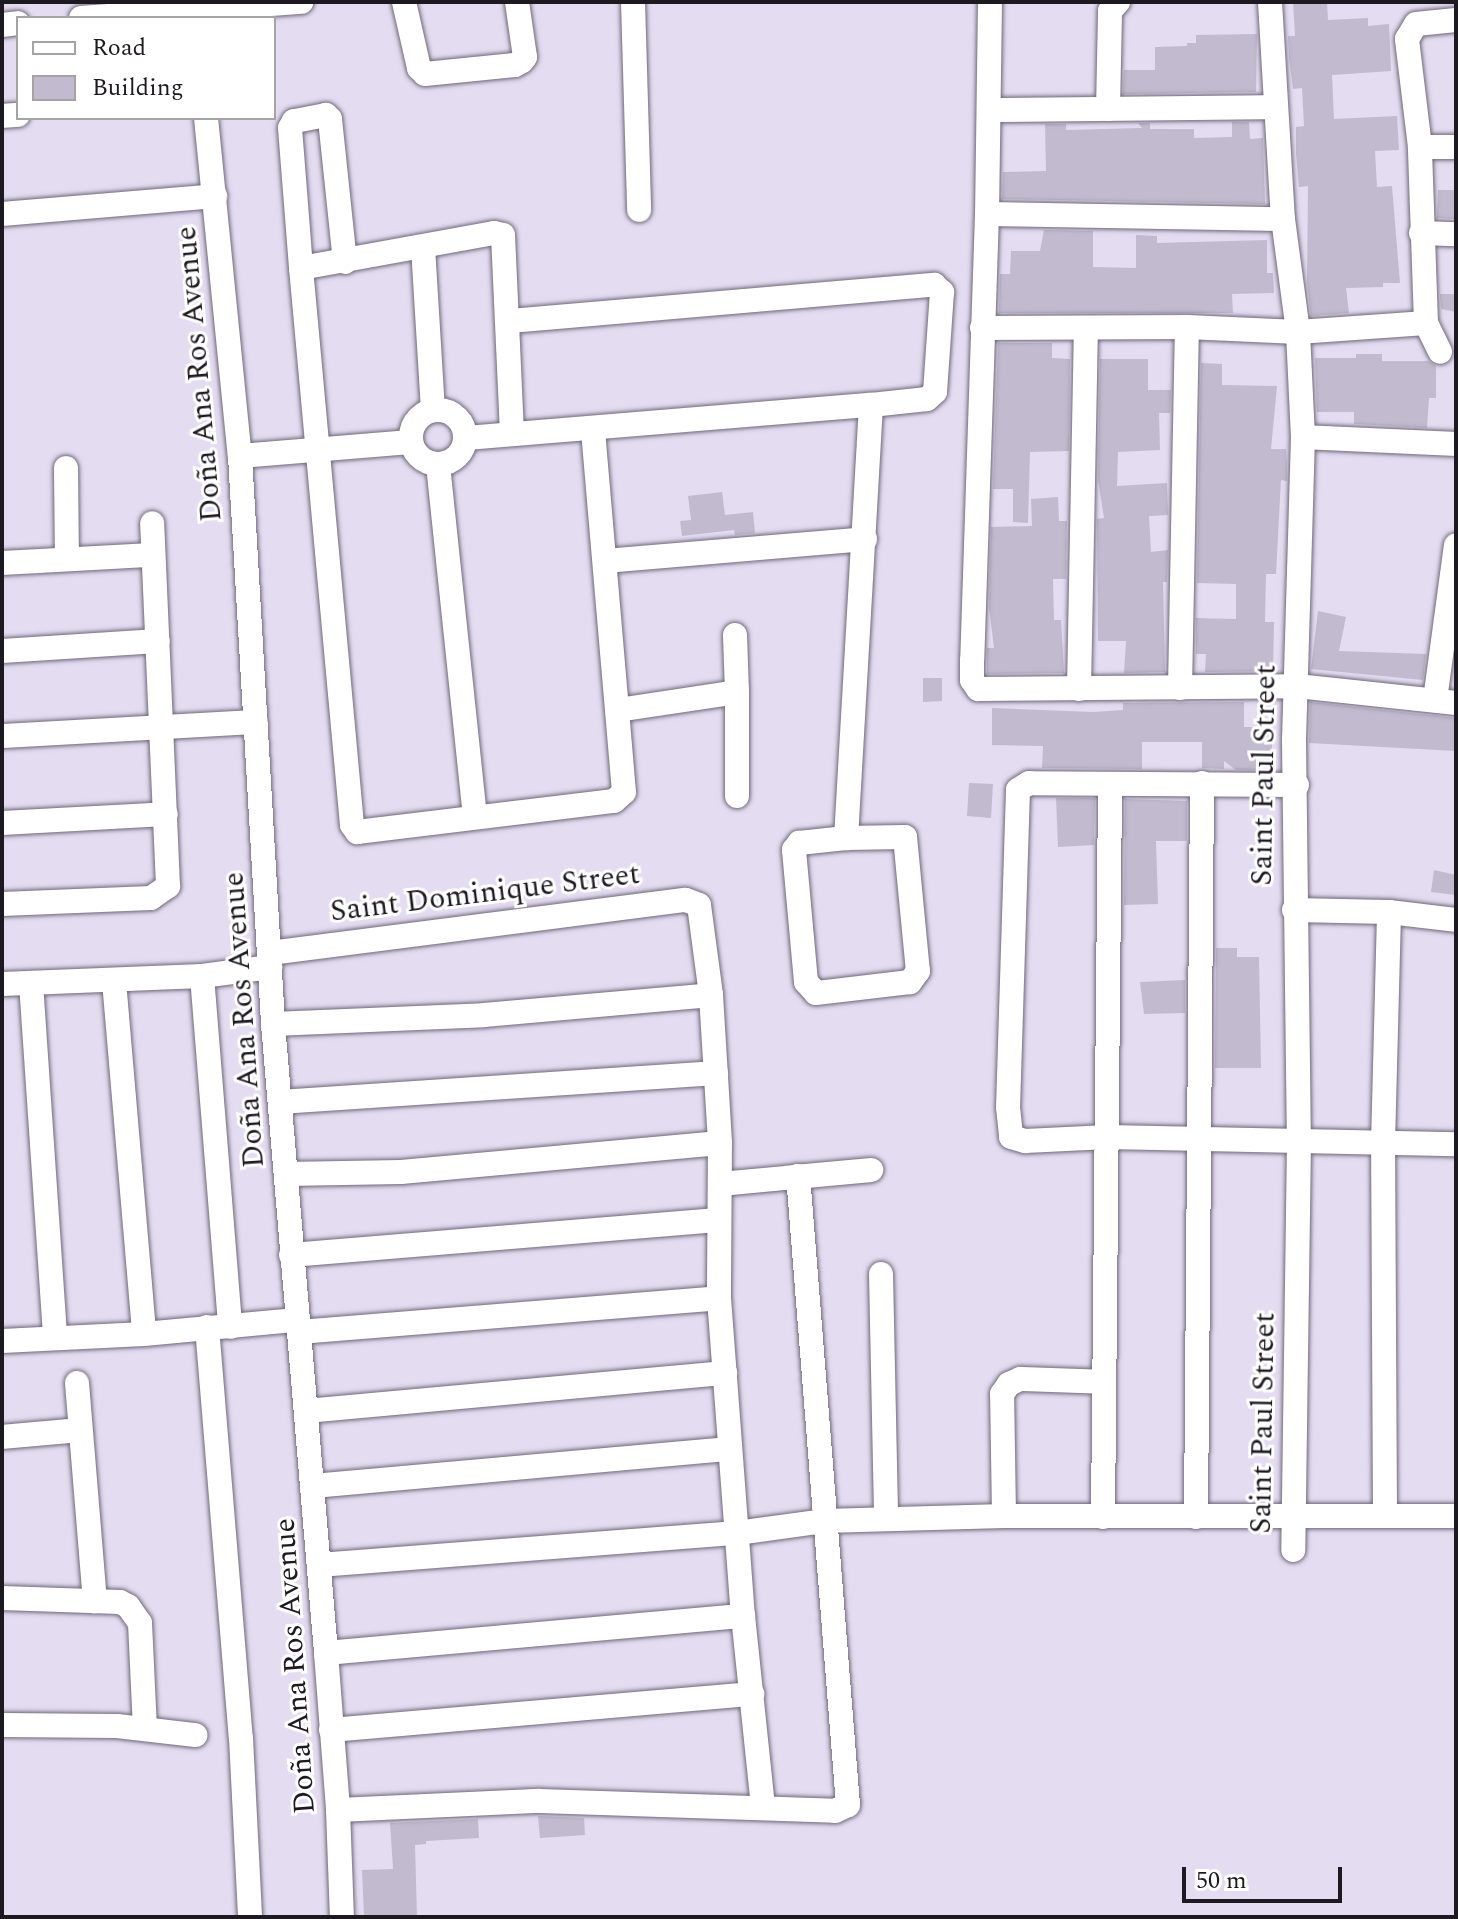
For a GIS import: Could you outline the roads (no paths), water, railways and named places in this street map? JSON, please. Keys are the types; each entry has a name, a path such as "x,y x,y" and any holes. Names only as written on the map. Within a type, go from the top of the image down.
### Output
{"street":[{"path":"107,16 301,2"},
{"path":"404,2 419,68 425,74 515,65 522,61 525,57 517,2"},
{"path":"633,2 639,210"},
{"path":"990,2 990,110 972,680 978,689 1297,686 1445,702 1456,545"},
{"path":"1108,109 1110,11 1118,2"},
{"name":"Saint Paul Street","path":"1270,2 1283,219 1298,332 1303,437 1294,740 1297,785 1294,910 1299,1141 1293,1550"},
{"path":"1440,352 1426,323 1420,147 1407,39 1410,29 1423,21 1456,20"},
{"path":"990,110 1276,107"},
{"path":"345,262 330,119 326,115 294,121 290,128 301,268 353,829 366,833 475,816 614,801 621,796 625,778 593,430"},
{"name":"Doña Ana Ros Avenue","path":"206,120 240,456 273,1024 326,1653 338,1810 342,1917"},
{"path":"1420,147 1456,147"},
{"path":"2,214 215,196"},
{"path":"987,214 1283,219"},
{"path":"301,268 494,233 503,235 510,321 512,432"},
{"path":"1421,233 1456,234"},
{"path":"423,247 433,410"},
{"path":"466,438 512,432 593,430 927,399 935,392 944,297 937,286 510,321"},
{"path":"982,328 1187,327 1298,332 1426,323"},
{"path":"1180,688 1187,327"},
{"path":"1079,689 1086,329"},
{"path":"846,838 871,405"},
{"path":"433,410 456,416 466,438 461,451 452,461 438,465 426,462 415,454 410,442 412,427 420,416 433,410"},
{"path":"1303,437 1456,444"},
{"path":"240,456 318,447 410,442"},
{"path":"438,465 475,816"},
{"path":"66,468 67,558"},
{"path":"2,904 151,898 168,886 152,523"},
{"path":"605,561 865,539"},
{"path":"2,563 152,555"},
{"path":"735,635 737,796"},
{"path":"2,651 158,641"},
{"path":"618,710 737,692"},
{"path":"2,736 256,722"},
{"path":"1297,785 1029,783 1018,790 1009,1132 1015,1140 1108,1137 1456,1144"},
{"path":"1196,1517 1202,783"},
{"path":"1103,1517 1110,784"},
{"path":"2,823 166,814"},
{"path":"905,837 918,971 910,982 816,993 806,982 794,850 799,843 846,838 905,837"},
{"name":"Saint Dominique Street","path":"2,984 202,976 270,960 686,900 697,902 702,911 711,995"},
{"path":"1294,910 1389,912 1456,920"},
{"path":"1385,1515 1383,1143 1389,912"},
{"path":"202,976 250,1917"},
{"path":"114,981 144,1334"},
{"path":"31,983 55,1337"},
{"path":"273,1024 484,1015 711,995 720,1143 719,1298 743,1616 763,1806"},
{"path":"280,1102 716,1073"},
{"path":"286,1174 401,1172 720,1143"},
{"path":"720,1184 871,1170"},
{"path":"338,1810 540,1801 763,1806 835,1811 848,1805 798,1176"},
{"path":"291,1255 718,1220"},
{"path":"881,1274 886,1519"},
{"path":"2,1341 218,1327 298,1326 719,1298"},
{"path":"306,1411 725,1373"},
{"path":"1004,1516 1002,1394 1009,1384 1020,1379 1104,1382"},
{"path":"77,1383 95,1601"},
{"path":"2,1437 80,1430"},
{"path":"313,1486 729,1449"},
{"path":"319,1565 737,1533 824,1521 1004,1516 1456,1516"},
{"path":"2,1598 120,1602 128,1606 140,1623 145,1728"},
{"path":"326,1653 743,1616"},
{"path":"331,1730 752,1694"},
{"path":"2,1725 145,1728 195,1735"}]}
